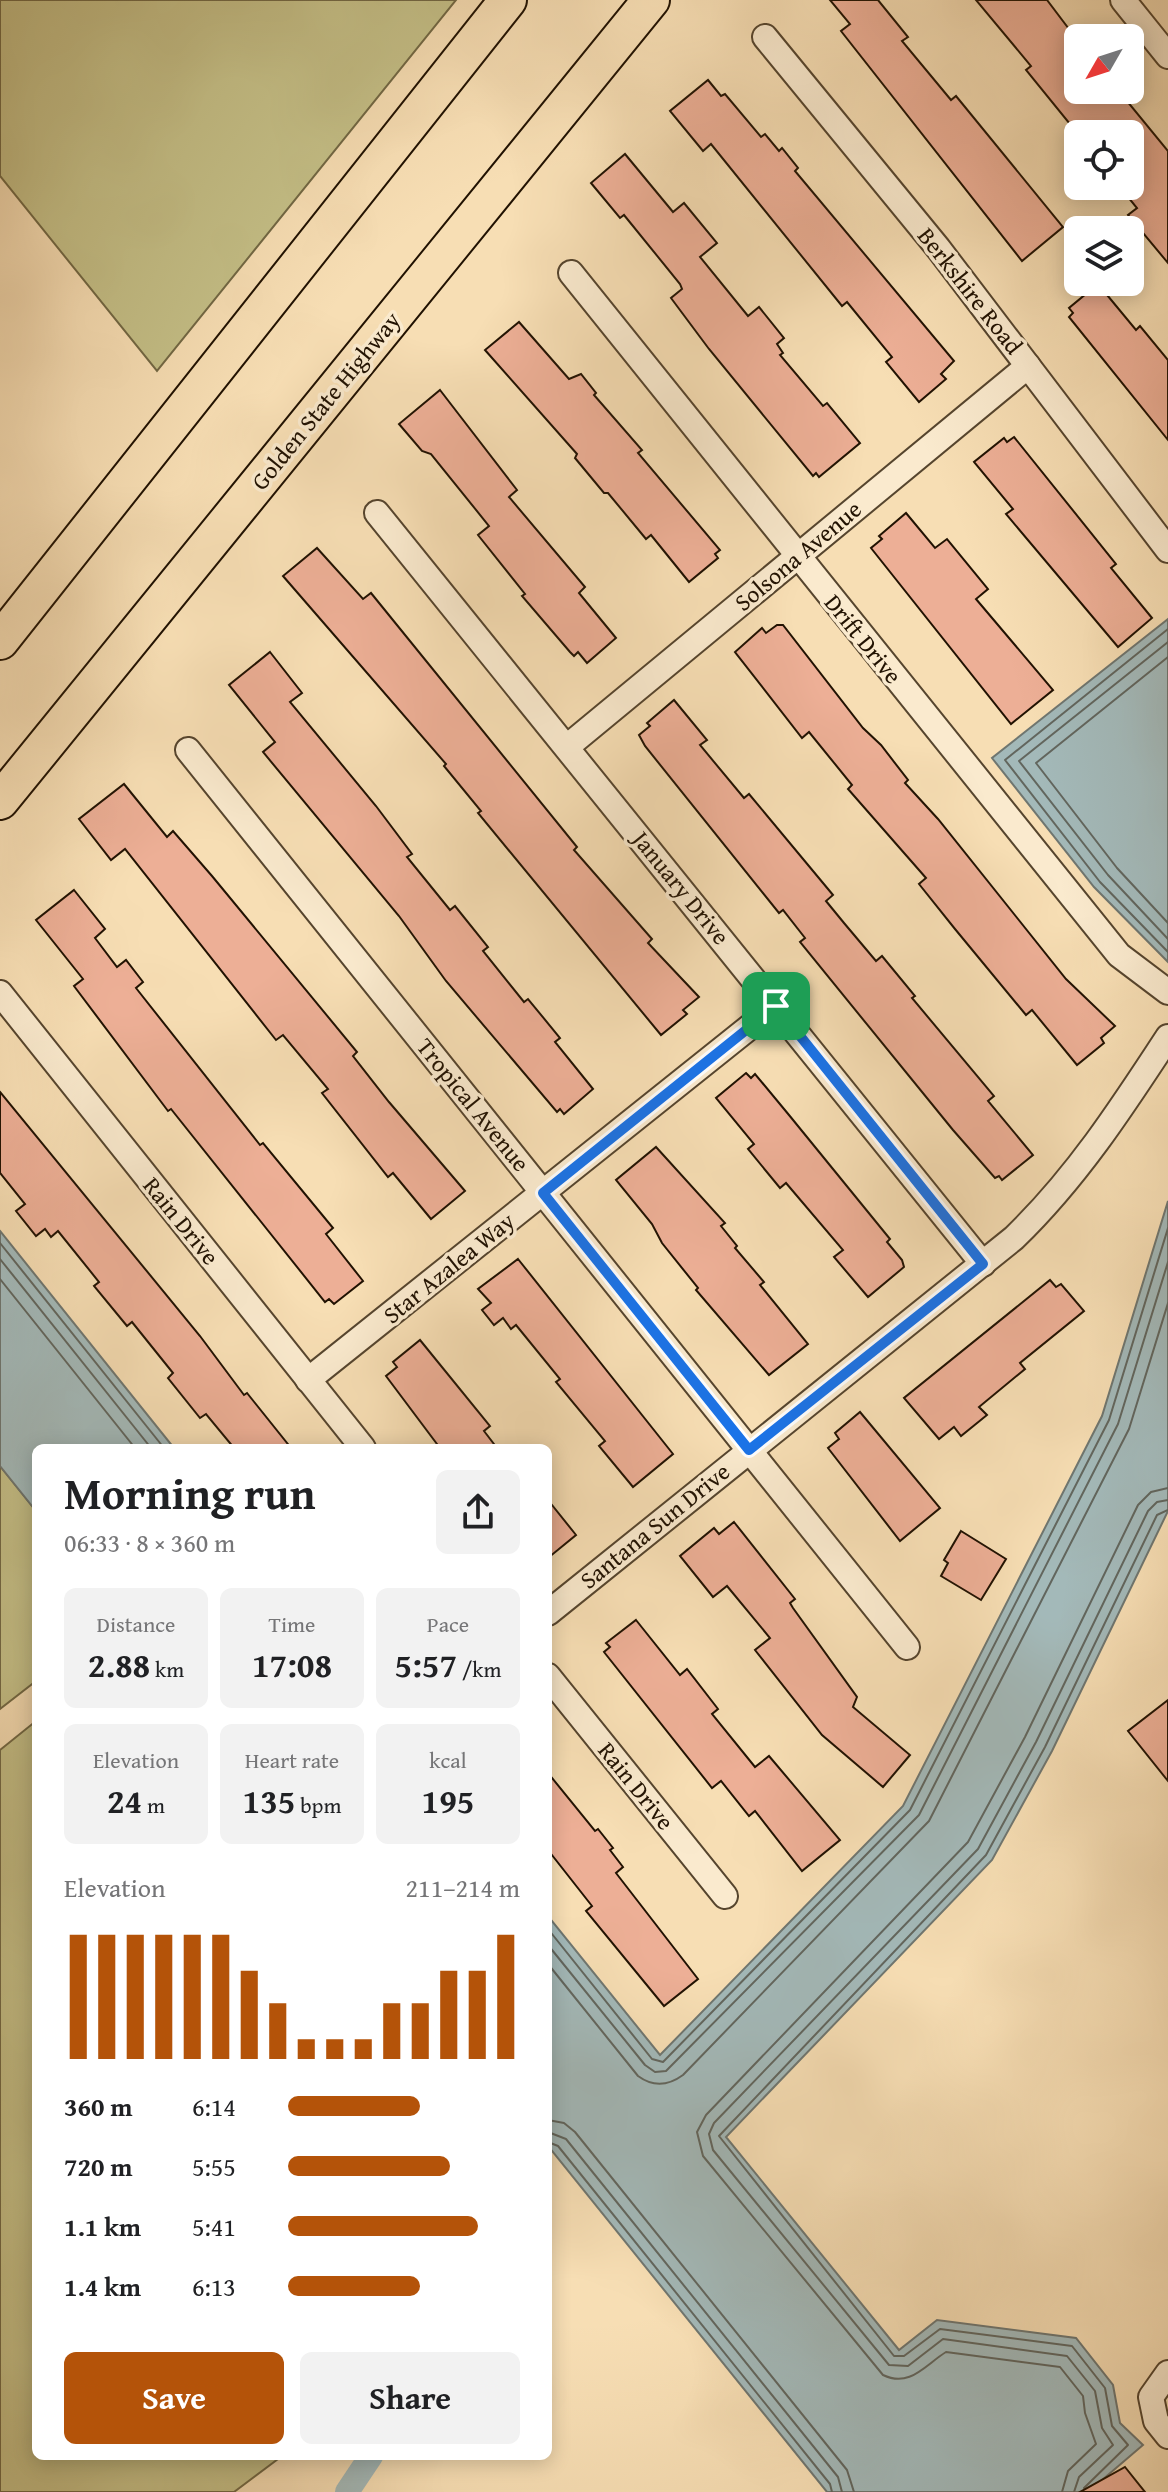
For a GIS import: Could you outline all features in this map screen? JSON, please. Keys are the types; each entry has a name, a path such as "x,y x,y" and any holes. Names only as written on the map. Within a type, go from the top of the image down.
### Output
{"highway":[{"path":"0,641 508,0"},
{"name":"Golden State Highway","path":"0,801 651,0"}],"street":[{"path":"1123,0 1168,56"},
{"name":"Berkshire Road","path":"765,37 938,248 1168,550"},
{"name":"Drift Drive","path":"571,273 1119,955 1168,992"},
{"name":"Solsona Avenue","path":"568,746 1028,366"},
{"name":"January Drive","path":"377,513 983,1264"},
{"name":"Tropical Avenue","path":"188,750 907,1647"},
{"name":"Rain Drive","path":"0,993 360,1444"},
{"name":"Star Azalea Way","path":"308,1380 776,1006"},
{"name":"Santana Sun Drive","path":"552,1610 983,1264 1055,1198 1086,1161 1168,1037"},
{"name":"Rain Drive","path":"552,1681 725,1896"},
{"path":"1168,2373 1151,2397 1156,2421 1168,2436"}],"shaded area":[{"path":"0,0 456,0 157,371 0,176"},
{"path":"0,1466 32,1506 32,1684 0,1709"},
{"path":"32,1724 32,2460 277,2460 234,2492 0,2492 0,1750"}],"water":[{"path":"1168,619 1168,962 1094,887 992,758"},
{"path":"1168,1201 1168,1511 1052,1751 992,1860 726,2137 899,2350 937,2320 1076,2338 1113,2385 1120,2423 1143,2445 1088,2492 827,2492 552,2151 552,1921 660,2055 903,1806 1102,1416"},
{"path":"0,1231 171,1444 32,1444 32,1506 0,1466"}],"building":[{"path":"830,0 878,0 908,37 902,41 951,100 956,96 1063,227 1022,261 841,31 850,24"},
{"path":"976,0 1047,0 1065,24 1064,104 1129,104 1143,120 1067,120 1026,70 1031,66"},
{"path":"708,80 721,96 725,94 761,137 765,134 779,151 782,148 798,168 795,171 954,361 941,374 946,379 919,402 886,362 892,357 847,302 842,306 711,144 703,151 670,111"},
{"path":"1144,122 1168,151 1168,263 1144,234 1144,216 1128,215 1137,208 1130,200 1144,200"},
{"path":"625,154 673,212 684,203 717,243 700,257 748,316 759,307 784,338 777,344 783,353 780,355 823,406 827,403 860,443 819,477 816,473 813,476 709,349 671,298 682,289 680,284 624,215 620,218 591,183"},
{"path":"1084,296 1108,296 1136,330 1140,326 1168,360 1168,440 1069,317 1073,313 1069,308"},
{"path":"519,322 569,379 581,374 596,393 594,395 642,450 638,453 720,550 715,554 718,558 689,582 651,535 646,539 608,493 604,493 575,458 577,454 485,350"},
{"path":"440,390 517,490 509,497 585,587 579,593 616,638 587,663 578,652 574,656 570,652 522,596 525,594 478,535 489,526 431,454 422,451 399,424"},
{"path":"1014,437 1116,564 1111,568 1152,618 1118,647 1006,514 1013,509 974,462 1004,438 1007,442"},
{"path":"906,513 935,548 947,539 988,589 976,599 1053,690 1011,724 871,548 882,539 879,536"},
{"path":"317,548 363,599 371,593 577,847 574,850 652,939 648,943 699,997 683,1010 687,1014 661,1035 478,813 481,811 444,766 446,764 283,576"},
{"path":"777,625 783,625 863,728 881,745 908,780 905,783 938,819 1066,979 1115,1026 1101,1038 1104,1043 1077,1065 1032,1010 1026,1015 919,884 926,878 848,789 852,785 809,732 802,738 735,652 762,628 766,633"},
{"path":"270,652 302,693 290,702 376,806 412,854 407,857 450,910 455,906 488,947 483,951 524,1002 528,999 560,1038 555,1042 593,1089 564,1114 560,1109 557,1112 446,981 399,916 263,752 275,742 229,685"},
{"path":"674,700 707,740 700,745 744,798 749,794 833,895 826,901 876,961 882,956 915,996 912,998 994,1096 988,1101 1033,1155 1002,1180 999,1176 995,1178 953,1130 800,942 805,938 783,910 779,913 645,746 639,735 650,726 647,723"},
{"path":"124,784 167,837 173,831 212,876 357,1052 353,1056 389,1102 465,1191 431,1219 393,1173 388,1177 322,1093 328,1089 283,1035 276,1040 125,849 111,860 79,819"},
{"path":"74,890 105,929 95,938 117,967 126,960 143,982 136,988 260,1145 263,1143 333,1228 326,1234 363,1281 334,1304 329,1299 325,1302 171,1109 168,1111 74,986 83,979 36,920"},
{"path":"746,1073 751,1078 755,1074 890,1239 887,1242 902,1260 904,1267 868,1297 834,1257 843,1250 786,1183 780,1188 748,1149 754,1144 716,1098"},
{"path":"0,1092 200,1336 244,1395 247,1393 288,1444 231,1444 206,1414 200,1418 168,1378 173,1373 132,1322 127,1326 94,1286 99,1282 58,1231 51,1237 45,1229 36,1236 16,1211 25,1204 0,1173"},
{"path":"656,1147 725,1223 721,1226 737,1246 735,1248 764,1282 760,1285 808,1344 769,1375 696,1290 698,1288 662,1243 652,1224 616,1180"},
{"path":"518,1259 673,1454 633,1487 599,1446 605,1441 556,1382 560,1379 516,1325 511,1329 503,1318 494,1325 482,1310 491,1303 478,1289"},
{"path":"1050,1280 1056,1287 1061,1284 1084,1311 1020,1363 1025,1369 979,1407 987,1415 961,1436 954,1427 939,1439 904,1398"},
{"path":"420,1340 490,1426 484,1431 494,1444 437,1444 386,1376 397,1367 393,1362"},
{"path":"860,1412 940,1508 900,1541 828,1448 839,1439 835,1433"},
{"path":"552,1505 576,1535 552,1555"},
{"path":"734,1522 795,1599 790,1603 793,1608 857,1697 853,1707 910,1755 883,1787 822,1735 755,1650 770,1638 727,1586 713,1597 680,1556 714,1528 719,1534"},
{"path":"961,1531 1006,1559 981,1600 941,1576 948,1563 944,1560"},
{"path":"636,1620 680,1675 687,1669 718,1709 712,1714 755,1767 769,1756 840,1840 802,1871 755,1811 749,1816 721,1781 712,1788 604,1652 610,1647 606,1643"},
{"path":"1168,1700 1168,1781 1128,1731"},
{"path":"552,1778 595,1831 598,1829 613,1848 610,1850 623,1867 616,1873 698,1979 664,2006 586,1911 592,1906 552,1855"},
{"path":"1125,2467 1145,2492 1080,2492"}],"waterway":[{"path":"347,2492 368,2460"}],"route":[{"path":"776,1006 983,1264 749,1450 543,1193 776,1006"}]}
